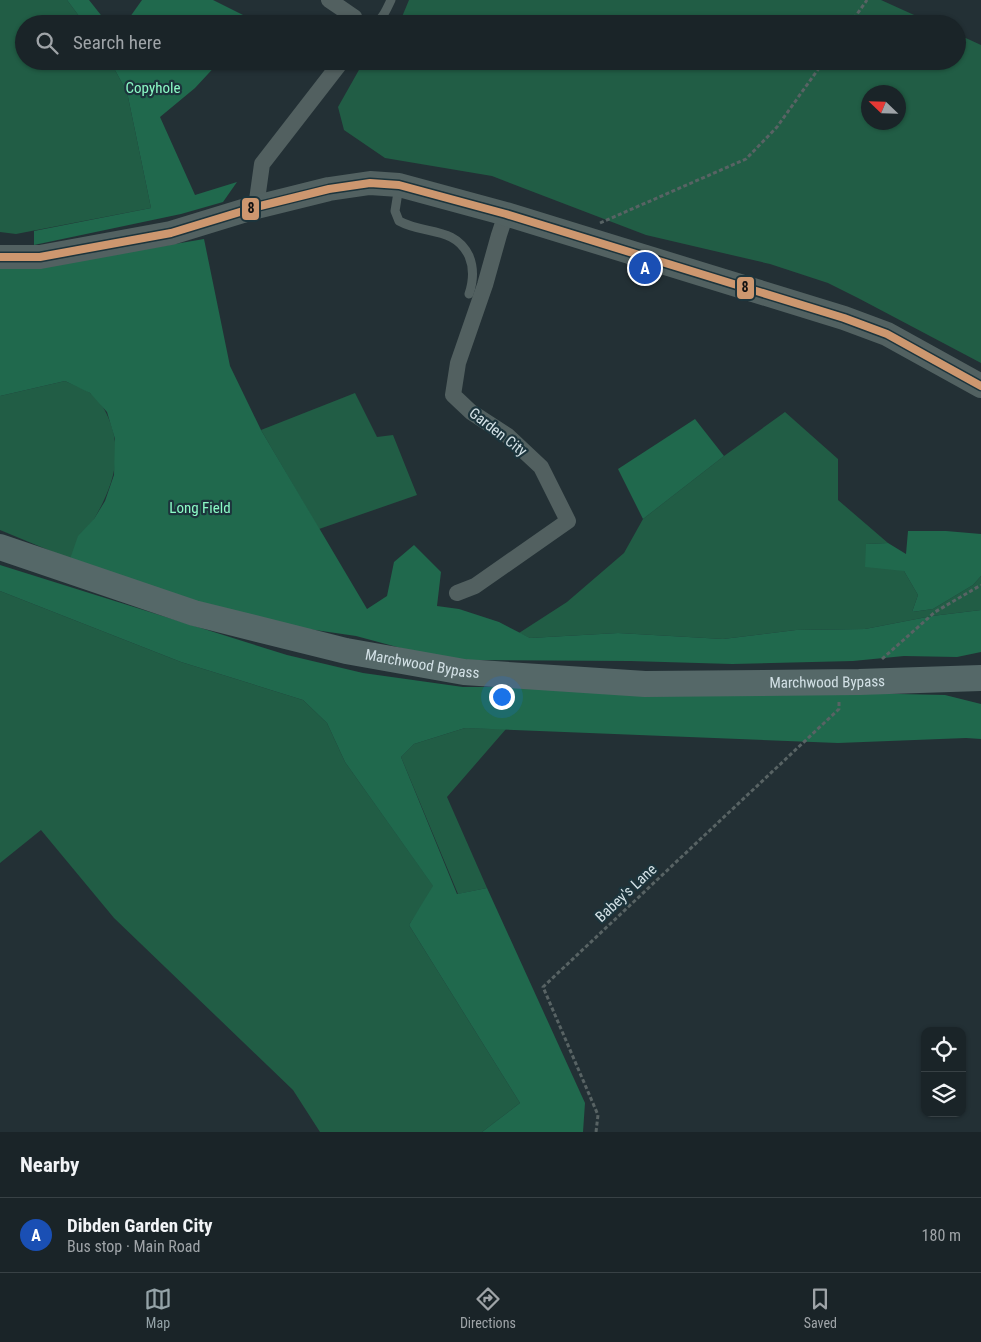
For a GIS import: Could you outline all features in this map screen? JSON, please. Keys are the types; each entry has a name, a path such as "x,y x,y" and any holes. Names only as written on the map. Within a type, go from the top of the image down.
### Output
{"main road":[{"name":"Marchwood Bypass","path":"0,547 194,613 346,651 464,672 645,684 859,682 981,678"}],"street":[{"path":"329,0 351,15"},
{"path":"256,208 262,164 335,70"},
{"path":"0,257 40,257 171,233 329,189 370,183 399,185 506,214 852,321 887,334 981,386"},
{"name":"Garden City","path":"457,593 475,586 568,521 541,467 508,436 471,412 453,395 458,363 485,285 506,214"}],"lane":[{"path":"384,15 391,0"},
{"path":"399,185 395,211 399,221 451,236 463,245 472,264 472,281 469,294"}],"path":[{"path":"856,15 867,0"},
{"path":"572,235 746,159 777,127 818,70"},
{"path":"883,658 936,612 981,585"},
{"name":"Babey's Lane","path":"596,1132 598,1115 543,987 839,710"}],"green space":[{"path":"0,0 67,0 78,15 15,15 15,70 115,70 127,92 151,208 16,234 0,232"},
{"path":"67,0 89,0 101,15 78,15"},
{"path":"142,0 213,0 243,15 131,15"},
{"path":"409,0 881,0 914,15 403,15"},
{"path":"966,38 981,45 981,363 828,283 770,264 646,235 492,176 385,158 344,130 338,107 359,70 966,70"},
{"name":"Copyhole","path":"115,70 212,70 195,88 160,117 195,195 237,182 223,202 181,214 34,245 34,231 151,208 127,92"},
{"name":"Long Field","path":"204,239 230,366 261,430 367,609 387,596 394,562 414,545 441,572 437,606 459,609 499,622 530,638 618,633 723,639 796,630 865,629 932,616 981,610 981,652 957,657 904,656 853,661 732,664 465,660 427,655 356,636 281,625 163,594 70,559 78,536 94,519 105,501 114,475 115,439 107,412 90,393 65,381 0,396 0,268 87,259"},
{"path":"65,381 87,391 101,404 112,428 115,446 112,480 106,496 70,559 0,530 0,396"},
{"path":"355,393 377,437 393,435 417,495 319,529 261,430"},
{"path":"785,412 838,459 838,500 888,543 866,544 904,571 918,595 912,612 933,609 973,585 981,576 981,610 932,616 865,629 796,630 723,639 618,633 530,638 519,633 567,602 624,553 643,519 724,456"},
{"path":"695,419 724,456 643,519 618,469"},
{"path":"908,531 946,531 981,534 981,576 973,585 933,609 912,612 918,595 904,571 865,567 866,544 888,543 906,554"},
{"path":"0,565 287,655 363,673 463,687 578,687 945,695 981,704 981,739 838,743 465,728 414,744 401,757 457,894 487,888 585,1103 583,1132 482,1132 520,1103 409,925 433,886 345,762 327,723 303,700 181,662 0,591"},
{"path":"0,591 181,662 303,700 327,723 345,762 434,887 409,925 520,1103 482,1132 320,1132 293,1090 114,918 41,830 0,863"},
{"path":"465,728 506,729 447,797 487,888 458,894 401,757 414,744"}],"transit line":[{"name":"8","path":"0,257 40,257 171,233 256,207 329,189 370,183 399,185 506,214 844,318 887,334 981,386"}],"place":[{"name":"Dibden Garden City","path":"645,268"}]}
